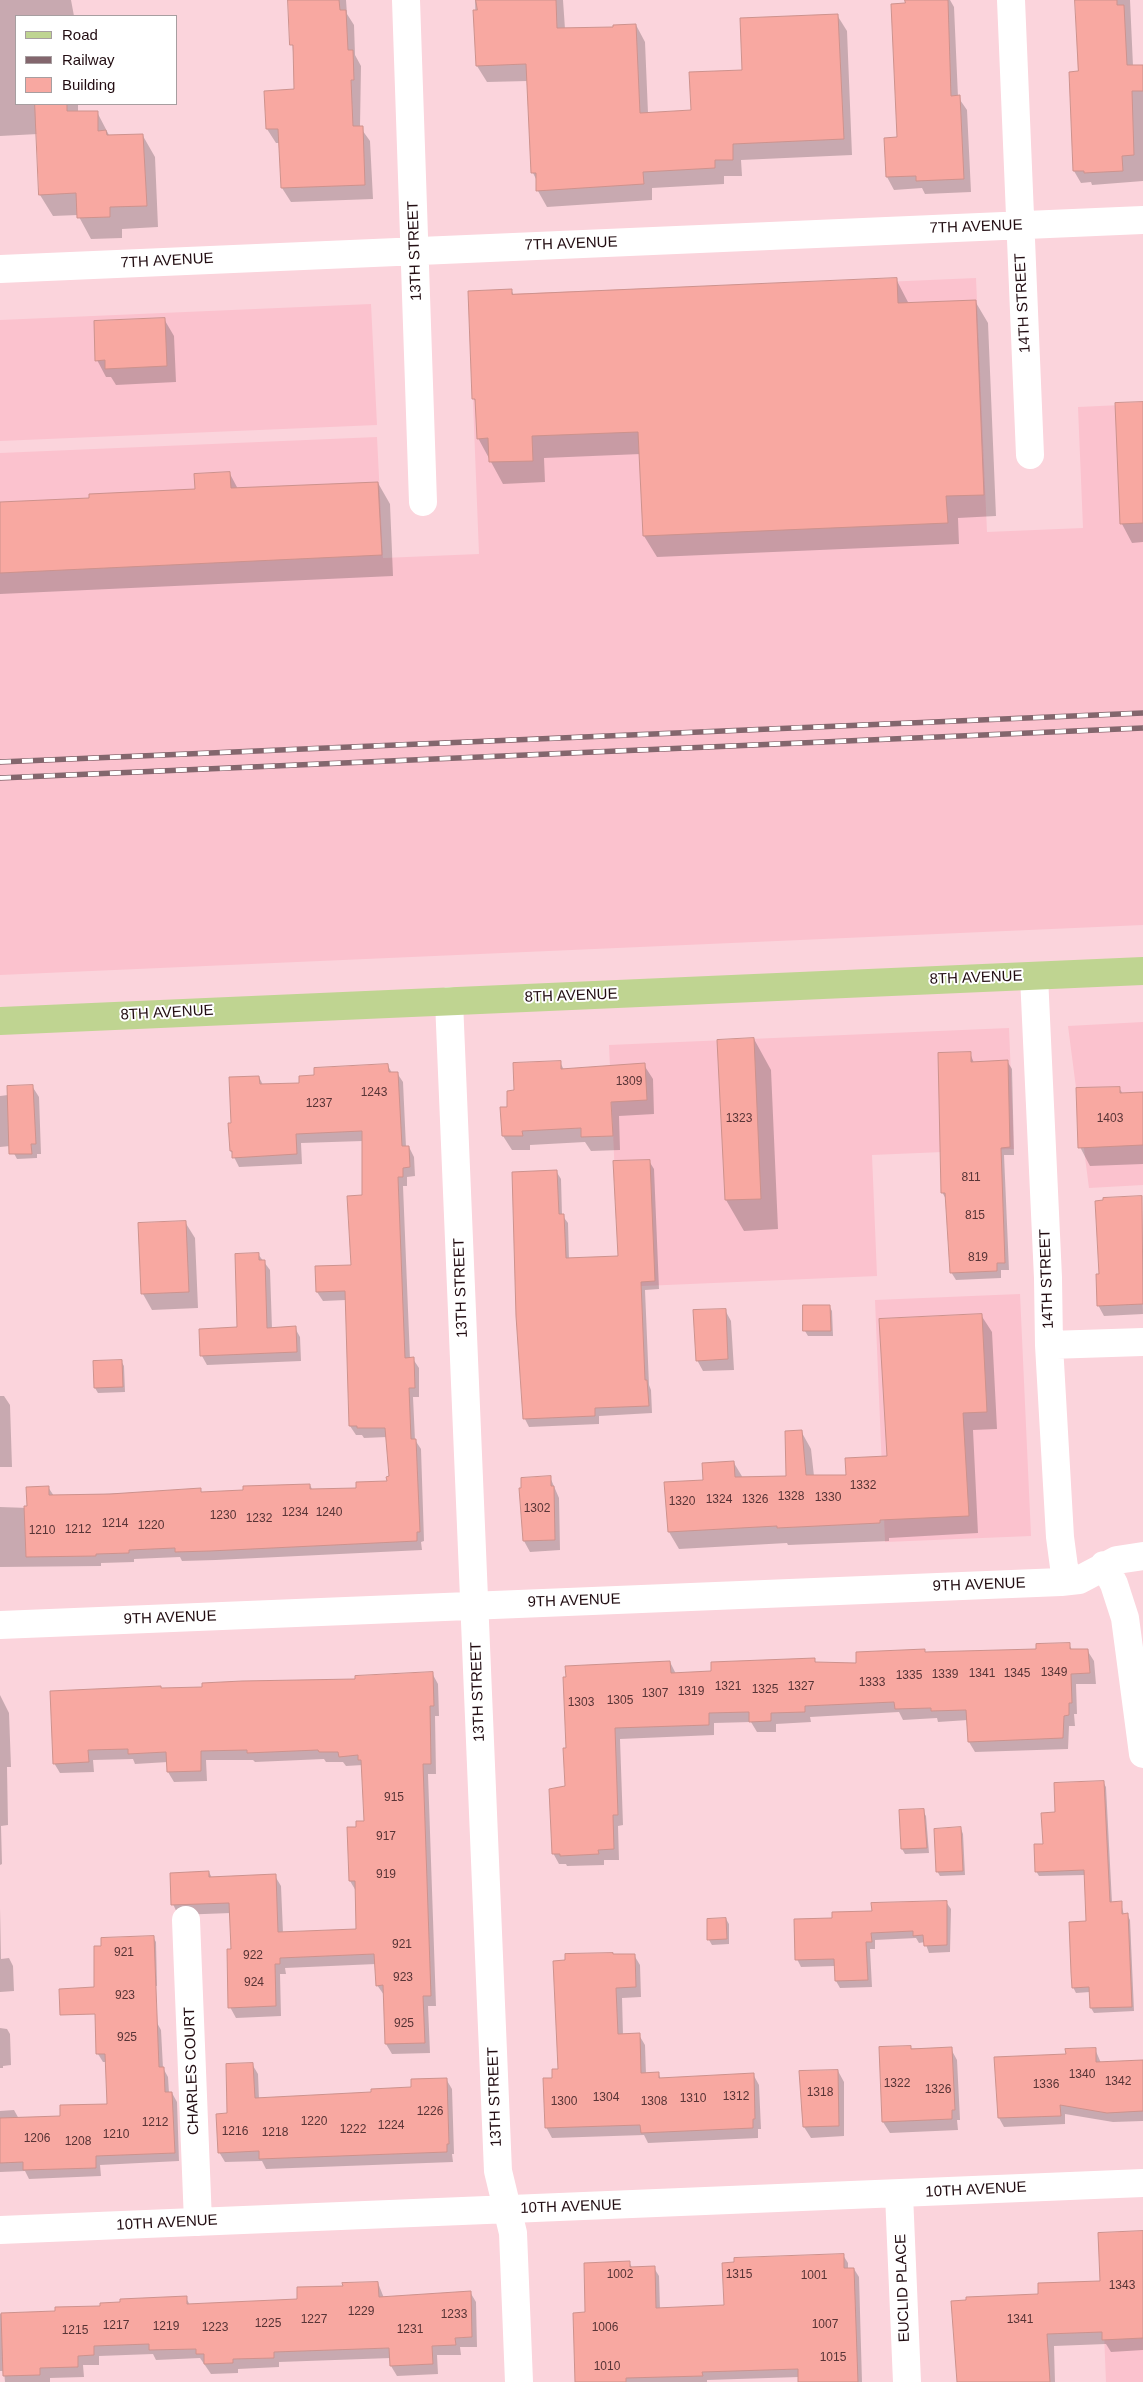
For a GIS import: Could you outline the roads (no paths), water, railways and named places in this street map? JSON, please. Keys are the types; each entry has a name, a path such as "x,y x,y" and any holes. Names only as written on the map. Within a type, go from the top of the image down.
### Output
{"main road":[{"name":"8TH AVENUE","path":"0,1021 1143,971"}],"street":[{"name":"13TH STREET","path":"406,0 416,250 423,502"},
{"name":"14TH STREET","path":"1011,0 1030,455"},
{"name":"7TH AVENUE","path":"0,269 1143,220"},
{"name":"14TH STREET","path":"1034,976 1048,1278 1049,1345 1061,1552 1070,1582"},
{"name":"13TH STREET","path":"449,1001 498,2171 508,2209 514,2250 519,2382"},
{"path":"1049,1345 1143,1342"},
{"name":"9TH AVENUE","path":"0,1625 1070,1582 1079,1580 1116,1560 1143,1556"},
{"path":"1104,1565 1114,1584 1125,1618 1143,1754"},
{"name":"CHARLES COURT","path":"186,1920 198,2222"},
{"name":"10TH AVENUE","path":"0,2230 1143,2183"},
{"name":"EUCLID PLACE","path":"899,2194 907,2382"}],"railway":[{"path":"0,762 1143,713"},
{"path":"0,778 1143,728"}]}
